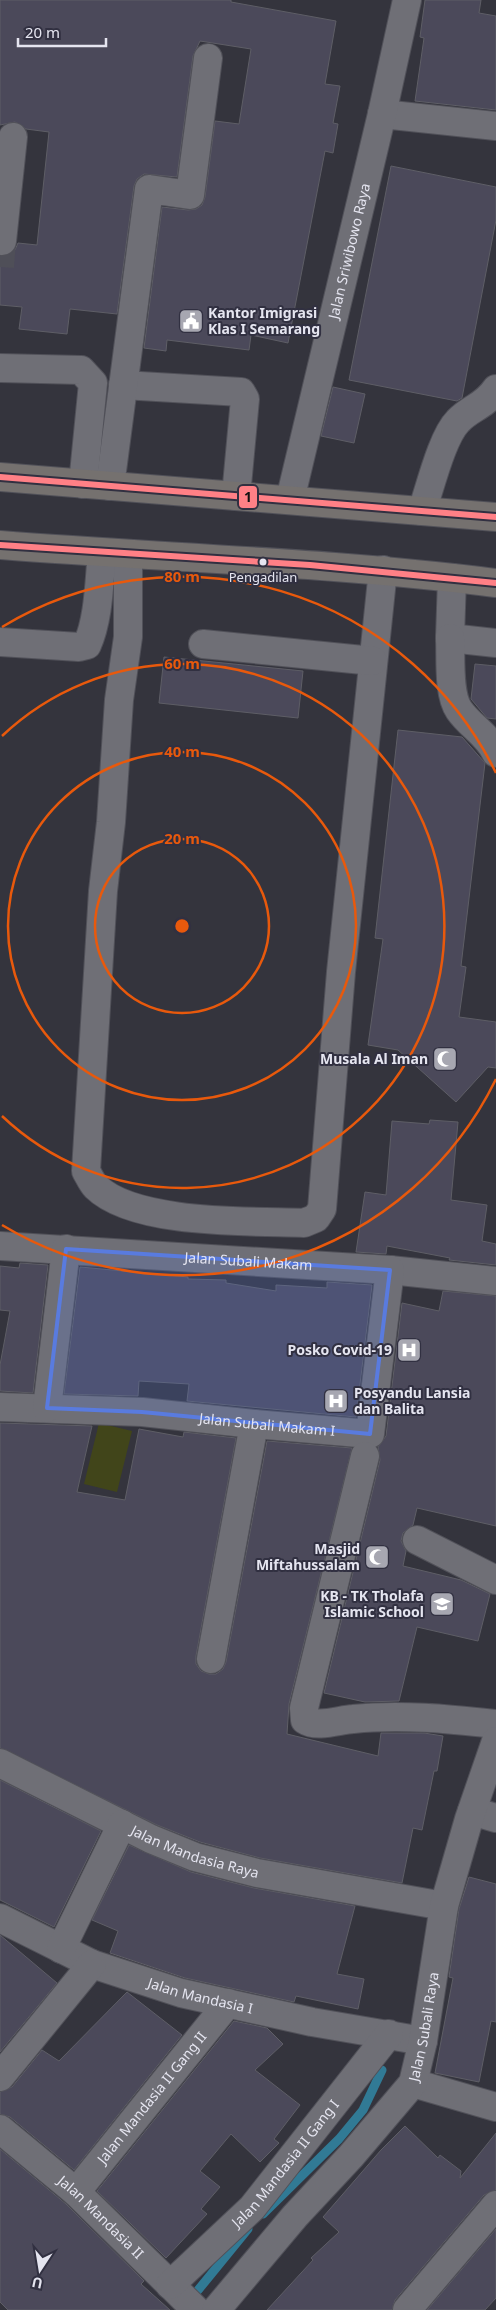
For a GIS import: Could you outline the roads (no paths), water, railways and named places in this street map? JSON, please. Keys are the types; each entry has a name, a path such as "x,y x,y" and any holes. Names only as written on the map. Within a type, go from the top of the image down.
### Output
{"highway":[{"path":"0,478 496,517"},
{"path":"0,545 128,555 383,570 496,584"}],"street":[{"name":"Jalan Sriwibowo Raya","path":"290,500 382,114 407,0"},
{"path":"110,486 149,189 190,195 208,58"},
{"path":"382,114 496,126"},
{"path":"2,241 13,137"},
{"path":"0,368 81,370 93,383 83,484"},
{"path":"123,384 240,392 245,399 236,496"},
{"path":"422,511 450,432 458,420 480,407 496,389"},
{"path":"0,642 79,647 87,644 98,592 102,553"},
{"path":"128,555 128,637 119,700 111,822 100,928 86,1171 96,1187 109,1197 138,1210 210,1219 304,1223 316,1218 322,1209 341,972 383,570"},
{"path":"452,578 450,638 453,700 459,711 482,732 496,753"},
{"path":"450,638 496,643"},
{"path":"203,644 373,661"},
{"name":"Jalan Subali Makam","path":"0,1246 390,1270 496,1281"},
{"path":"47,1408 66,1249"},
{"name":"Jalan Subali Makam I","path":"0,1406 142,1412 370,1434 390,1270"},
{"path":"211,1659 254,1424"},
{"path":"366,1456 304,1708 304,1720 316,1724 371,1717 419,1718 496,1724"},
{"path":"417,1540 496,1580"},
{"name":"Jalan Subali Raya","path":"216,2310 295,2216 351,2156 413,2083 404,2037 439,1905 484,1815 496,1741"},
{"name":"Jalan Mandasia Raya","path":"0,1763 151,1839 194,1857 257,1873 405,1901 439,1905"},
{"path":"61,1949 122,1824"},
{"name":"Jalan Mandasia I","path":"0,1918 92,1964 181,1993 312,2022 404,2037"},
{"path":"0,2077 92,1964"},
{"name":"Jalan Mandasia II Gang II","path":"76,2192 228,2003"},
{"name":"Jalan Mandasia II Gang I","path":"181,2296 252,2208 404,2037"},
{"path":"413,2083 496,2107"},
{"name":"Jalan Mandasia II","path":"0,2129 76,2192 181,2296"},
{"path":"407,2310 496,2205"}],"waterway":[{"path":"263,2214 339,2139 363,2110 382,2070"},
{"path":"190,2300 248,2229"}],"tunnel":[{"path":"0,267 2,241"}],"place":[{"name":"Kantor Imigrasi Klas I Semarang","path":"191,321"},
{"name":"Pengadilan","path":"263,562"},
{"name":"Musala Al Iman","path":"445,1059"},
{"name":"Posko Covid-19","path":"409,1350"},
{"name":"Posyandu Lansia dan Balita","path":"336,1401"},
{"name":"Masjid Miftahussalam","path":"377,1557"},
{"name":"KB - TK Tholafa Islamic School","path":"442,1604"}]}
